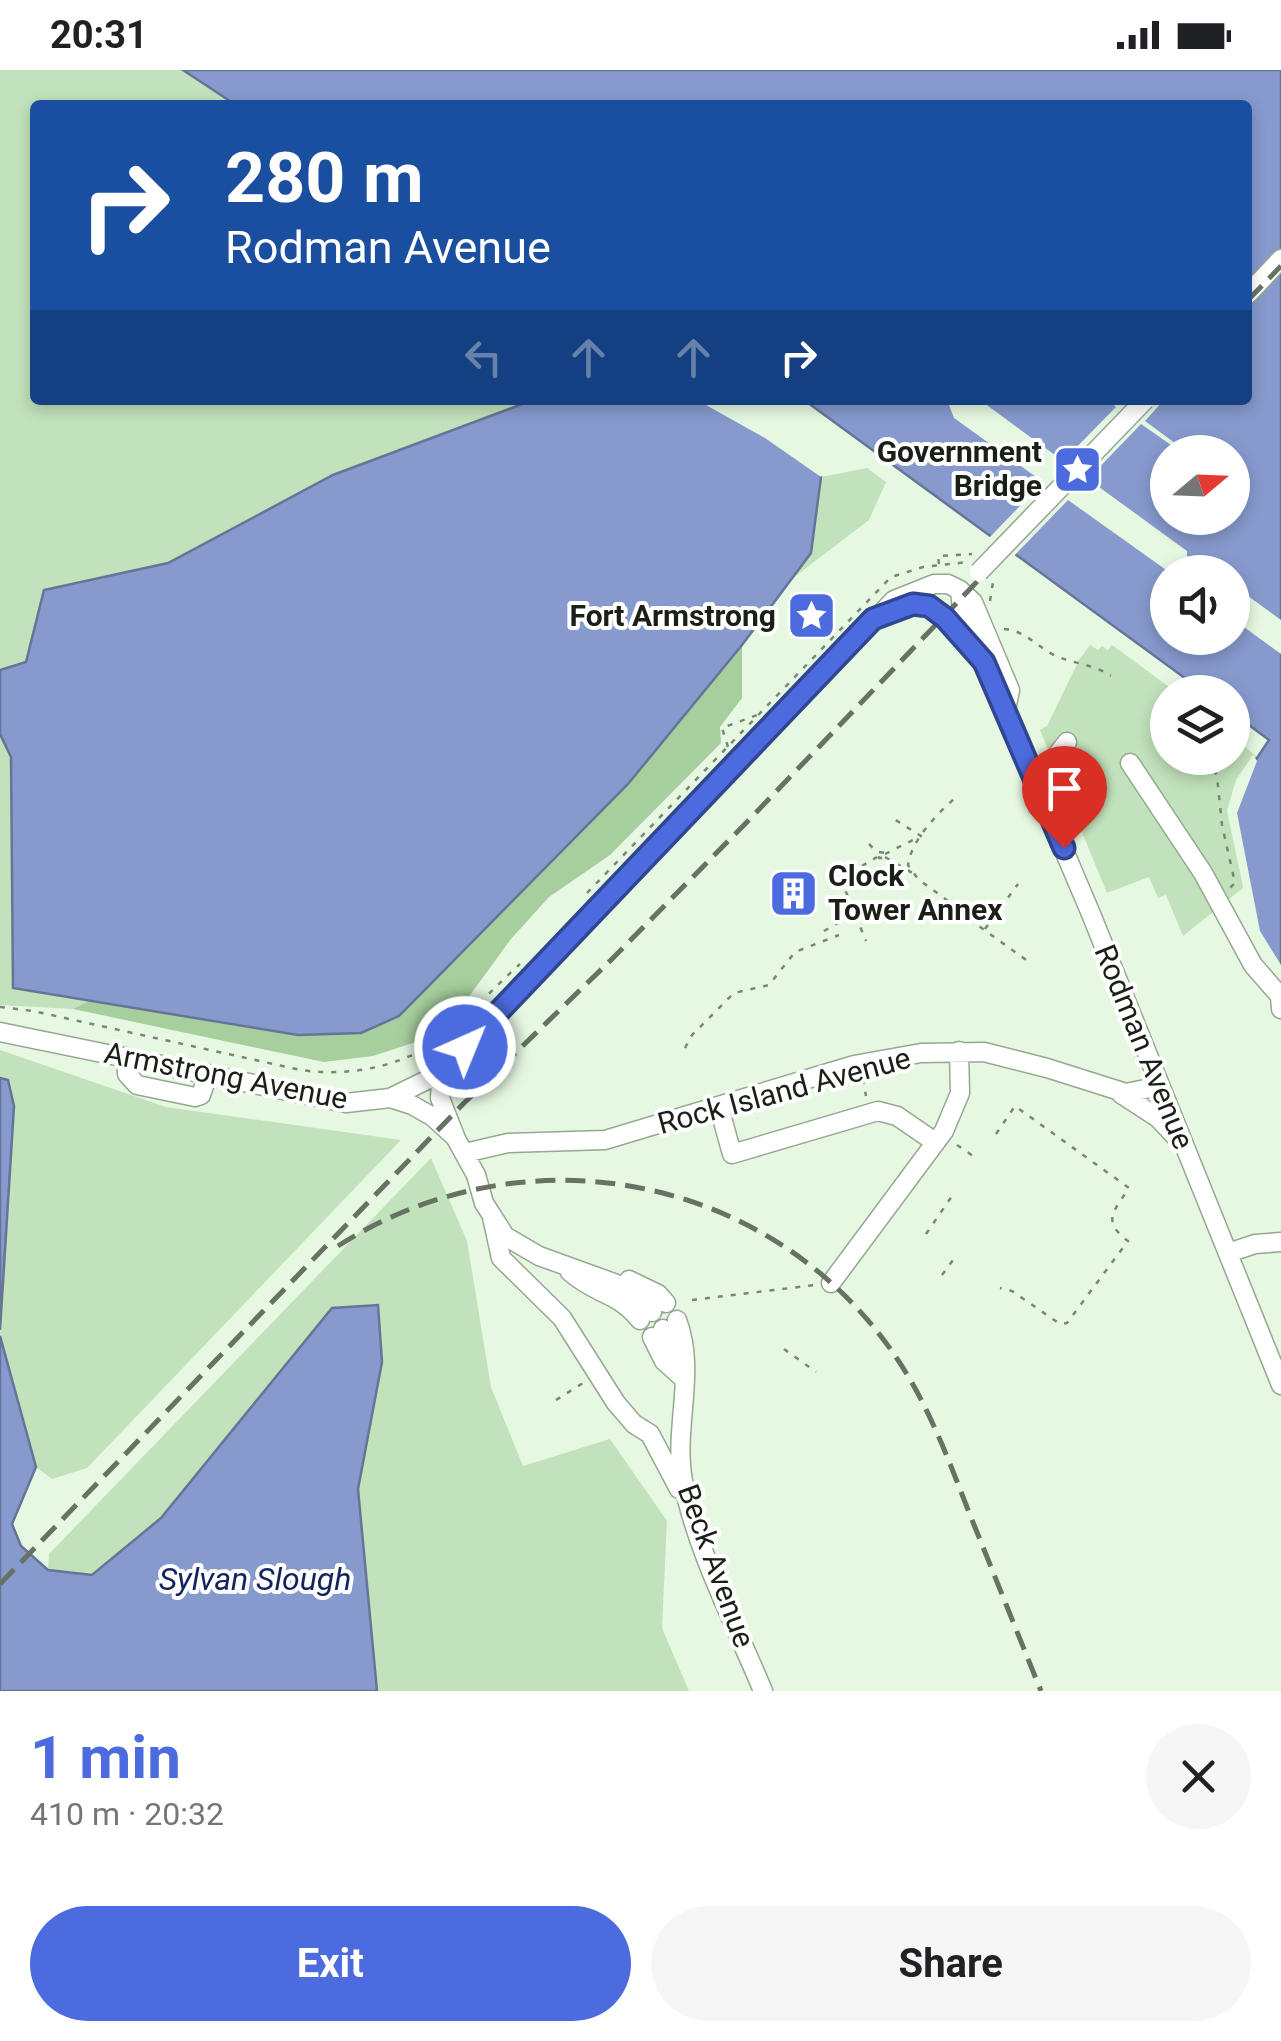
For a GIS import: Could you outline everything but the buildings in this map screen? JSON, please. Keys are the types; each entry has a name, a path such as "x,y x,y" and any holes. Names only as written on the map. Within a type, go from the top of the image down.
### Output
{"street":[{"path":"1252,290 1281,260"},
{"path":"960,590 1140,405"},
{"name":"Armstrong Avenue","path":"0,1032 346,1103 390,1098 430,1081 873,619 894,600 934,584 948,584 960,590"},
{"name":"Rodman Avenue","path":"960,590 962,610 1032,771 1281,1385"},
{"name":"Rodman Avenue","path":"960,590 973,602 1010,690 1006,710"},
{"name":"Rodman Avenue","path":"873,619 913,604 929,606 945,618 984,662"},
{"path":"1032,771 1051,763 1068,742"},
{"path":"1130,762 1172,824 1253,965 1280,996 1281,1010"},
{"path":"831,1283 954,1112 960,1094 959,1052"},
{"name":"Rock Island Avenue","path":"460,1145 605,1140 860,1064 921,1053 984,1052 1134,1094 1160,1086"},
{"path":"442,1070 440,1098 492,1217 505,1236 558,1262 588,1288 653,1312 645,1286 575,1258 558,1262"},
{"path":"1112,1089 1158,1118 1182,1142"},
{"path":"390,1098 412,1105 460,1145"},
{"path":"719,1107 732,1154 869,1112 897,1116 935,1142"},
{"path":"492,1217 500,1258 562,1318 634,1424 650,1434 691,1512"},
{"path":"1228,1253 1255,1244 1281,1242"},
{"name":"Beck Avenue","path":"684,1380 664,1361 664,1329 686,1344 680,1456 691,1512 762,1691"}],"path":[{"path":"939,565 938,556 968,554"},
{"path":"582,899 891,577 939,565 980,571 992,602"},
{"path":"998,632 1009,628 1055,656 1094,665 1111,676"},
{"path":"728,747 722,728 758,715"},
{"path":"1217,775 1234,883 1218,902"},
{"path":"915,874 908,866 910,856 938,814 954,800"},
{"path":"885,856 920,836 894,819"},
{"path":"870,844 878,855"},
{"path":"862,866 878,855 885,856 948,901"},
{"path":"850,878 846,892 866,941"},
{"path":"984,930 1018,884"},
{"path":"685,1048 692,1034 734,993 768,985 794,952 840,935 824,930 856,912"},
{"path":"968,919 1029,962"},
{"path":"0,1007 296,1070 334,1074 403,1058 426,1048 528,956"},
{"path":"862,1076 869,1112"},
{"path":"996,1134 1015,1106 1129,1188 1113,1212 1112,1222 1117,1233 1128,1241 1068,1324 1060,1324 1012,1291 1000,1288"},
{"path":"926,1234 952,1196"},
{"path":"942,1275 956,1256"},
{"path":"692,1300 831,1283"},
{"path":"784,1349 816,1372"},
{"path":"556,1400 597,1374"}],"green space":[{"path":"0,70 275,70 315,100 30,100 30,405 625,405 92,999 73,1009 0,1005"},
{"path":"867,468 886,482 869,520 793,578 763,618 821,477"},
{"path":"742,645 742,698 720,727 721,743 610,855 549,897 511,939 460,1009 419,1041 373,1056 324,1062 73,1009 92,999 298,1035 628,784"},
{"path":"1090,645 1108,650 1112,645 1153,675 1150,775 1246,775 1241,782 1248,884 1183,936 1166,895 1158,898 1149,877 1107,893 1040,730 1047,726"},
{"path":"1250,751 1258,758 1250,769"},
{"path":"0,1050 166,1107 401,1140 87,1468 52,1479 36,1467 0,1336 14,1106 8,1080 0,1078"},
{"path":"431,1158 467,1241 491,1387 523,1466 610,1439 667,1521 662,1628 689,1691 89,1691 48,1570 49,1554"}],"water":[{"path":"183,70 1281,70 1281,970 1258,933 1232,811 1241,782 1250,775 1250,768 1269,740 1250,726 1250,675 1181,675 1153,655 1250,655 1250,555 1150,555 1150,653 811,405 1252,405 1252,100 228,100"},
{"path":"520,405 726,405 813,459 821,477 811,553 742,645 628,784 399,1016 361,1033 298,1035 13,988 11,757 0,734 0,670 26,662 44,590 168,563 333,475"},
{"path":"0,1078 8,1080 14,1106 0,1330"},
{"name":"Sylvan Slough","path":"378,1305 382,1362 358,1489 377,1691 0,1691 0,1336 36,1467 12,1524 21,1546 48,1570 92,1575 161,1518 332,1308"}],"pier":[{"path":"706,405 736,405 816,454 824,471 821,477 765,438"},
{"path":"806,405 989,538 1043,482 954,418 949,405 987,405 1063,461 1116,407 1114,405 1159,405 1145,421 1164,435 1157,435 1141,424 1088,479 1150,524 1150,535 1165,535 1187,555 1150,555 1150,558 1068,500 1012,558"},
{"path":"1250,597 1281,620 1281,654 1250,631"},
{"path":"1253,755 1257,761 1237,813 1260,931 1281,965 1281,975 1253,934 1227,811 1236,780 1239,775 1250,775"}],"railway":[{"path":"1252,296 1281,266"},
{"path":"0,1584 464,1103 745,824 1146,405"},
{"path":"338,1246 410,1209 486,1187 563,1180 640,1188 714,1210 782,1245 844,1295 908,1376 946,1454 1041,1691"}],"place":[{"name":"Government Bridge","path":"1077,469"},
{"name":"Fort Armstrong","path":"811,616"},
{"name":"Clock Tower Annex","path":"793,893"}],"route":[{"path":"465,1047 873,619 913,604 937,610 984,662 1064,848"}]}
